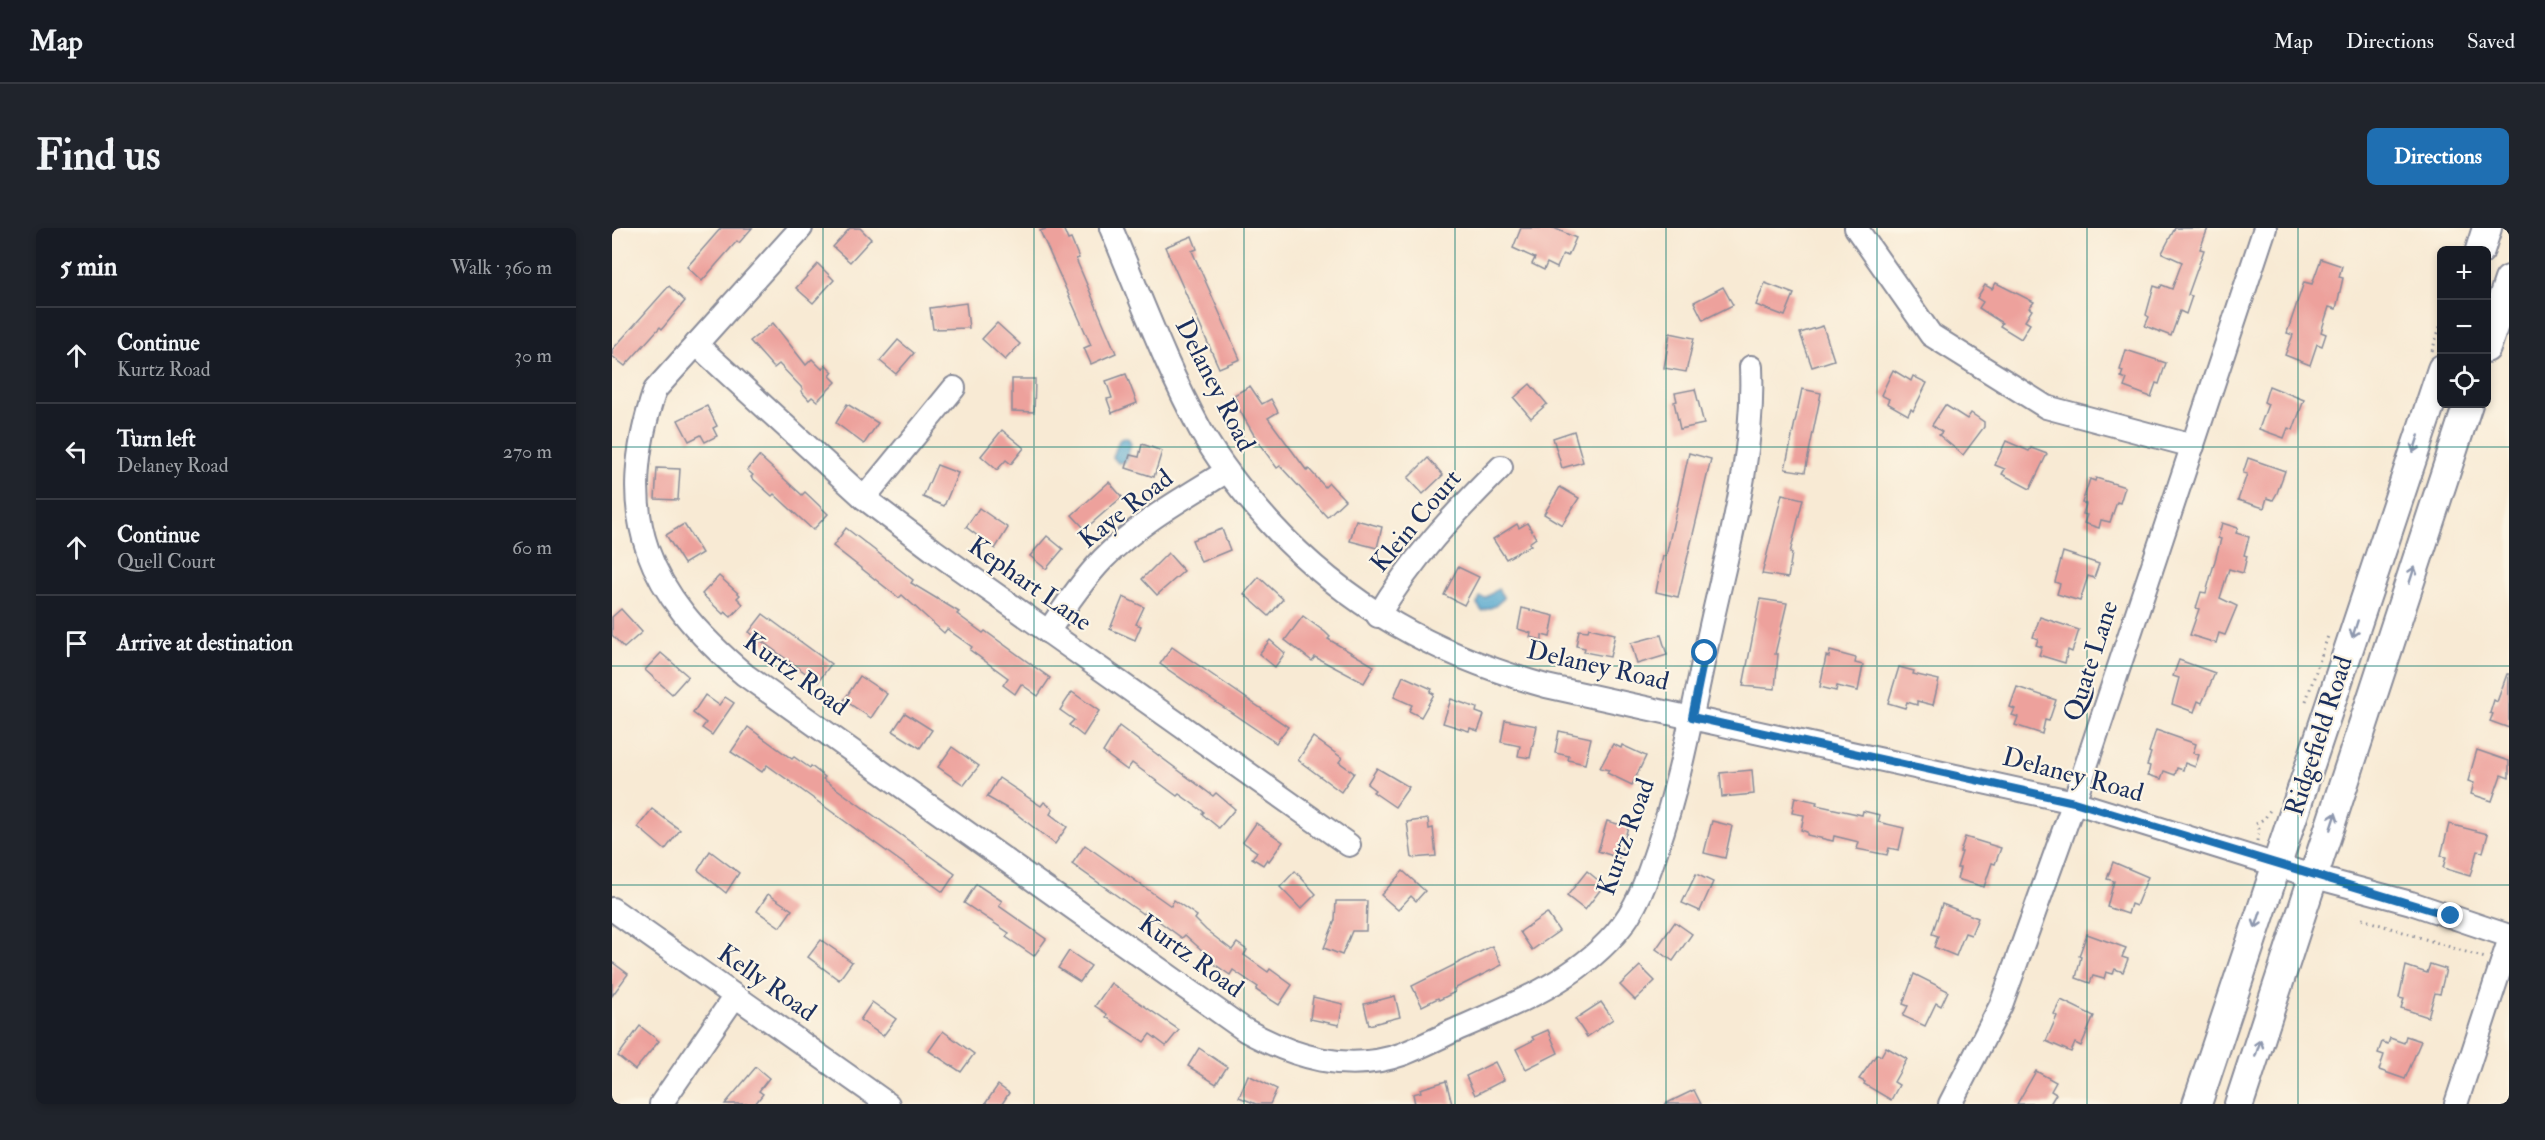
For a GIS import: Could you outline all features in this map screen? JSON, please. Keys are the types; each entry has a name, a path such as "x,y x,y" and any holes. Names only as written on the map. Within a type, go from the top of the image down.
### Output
{"main road":[{"path":"2481,246 2487,228"},
{"path":"2491,336 2509,280"},
{"name":"Ridgefield Road","path":"2197,1104 2437,384"},
{"name":"Ridgefield Road","path":"2240,1104 2467,408"}],"street":[{"name":"Kurtz Road","path":"801,228 655,390 641,411 622,458 618,488 622,526 634,558 646,578 665,601 707,643 745,675 1245,1030 1274,1046 1300,1056 1325,1061 1350,1063 1379,1060 1402,1054 1539,992 1599,951 1632,912 1643,889 1664,827 1692,717 1746,463 1752,402 1750,367"},
{"name":"Delaney Road","path":"1111,228 1169,365 1202,431 1227,471 1286,540 1344,592 1378,616 1439,649 1509,676 1546,686 2074,802 2314,877 2411,903 2509,936"},
{"path":"1856,228 1931,335 2046,407 2193,446"},
{"name":"Quate Lane","path":"1950,1104 2001,1005 2074,802 2265,228"},
{"name":"Kephart Lane","path":"696,344 864,498 1048,632 1349,845"},
{"path":"864,498 954,388"},
{"name":"Klein Court","path":"1378,616 1416,557 1501,467"},
{"name":"Kaye Road","path":"1048,632 1073,594 1105,557 1128,537 1227,471"},
{"name":"Kelly Road","path":"612,909 888,1104"},
{"path":"2456,1104 2509,941"},
{"path":"661,1104 735,996"}],"path":[{"path":"2256,824 2259,829"},
{"path":"2362,919 2490,960"}],"water":[{"path":"1124,437 1129,439 1131,444 1125,462 1118,463 1113,457 1119,440"},
{"path":"1498,589 1504,598 1495,606 1482,611 1477,604 1480,597 1485,598"}],"building":[{"path":"721,228 752,228 739,243 737,241 702,281 687,267"},
{"path":"850,228 860,228 871,239 850,262 833,247"},
{"path":"1048,228 1063,228 1068,240 1071,239 1079,258 1076,259 1116,353 1091,364 1084,348 1091,345 1040,231"},
{"path":"1521,228 1554,228 1576,238 1568,256 1563,254 1557,268 1547,263 1544,270 1532,264 1535,258 1513,248"},
{"path":"2175,228 2208,228 2200,249 2204,250 2188,295 2192,296 2186,314 2180,311 2171,336 2145,326 2149,317 2146,315 2154,286 2160,288 2162,285 2172,289 2182,262 2162,253"},
{"path":"1192,236 1197,249 1192,251 1240,359 1219,368 1165,247"},
{"path":"2321,259 2342,266 2339,277 2343,278 2336,309 2329,307 2321,332 2326,334 2322,346 2317,344 2310,365 2285,355 2293,335 2287,333 2304,282 2312,284"},
{"path":"818,264 834,280 813,303 796,288"},
{"path":"1765,283 1794,294 1785,316 1756,305"},
{"path":"1996,283 2034,302 2029,308 2032,310 2025,321 2030,324 2021,339 2000,326 2002,323 1979,308 1983,302 1977,298 1985,285 1992,289"},
{"path":"669,286 685,301 662,329 660,327 625,366 612,356 612,350"},
{"path":"1723,287 1733,305 1703,320 1694,302"},
{"path":"966,303 969,328 933,329 930,308"},
{"path":"773,323 806,365 812,359 822,369 826,365 833,372 830,376 836,382 817,401 812,397 809,400 801,391 803,389 779,364 774,368 750,341"},
{"path":"997,323 1020,344 1005,360 982,339"},
{"path":"1823,326 1834,360 1812,367 1800,333"},
{"path":"1670,333 1694,338 1686,372 1664,368"},
{"path":"898,340 914,353 896,374 880,361"},
{"path":"2126,350 2166,363 2159,384 2156,383 2151,397 2124,387 2127,379 2121,377 2123,371 2120,370"},
{"path":"1893,370 1911,381 1913,376 1927,383 1913,411 1911,409 1908,415 1887,403 1889,399 1881,395"},
{"path":"1126,374 1137,403 1112,413 1107,399 1112,398 1106,381"},
{"path":"1012,379 1035,379 1034,412 1012,411"},
{"path":"1530,384 1547,404 1531,418 1514,398"},
{"path":"1250,386 1262,404 1271,399 1278,412 1268,418 1307,471 1309,469 1325,487 1329,483 1345,500 1327,517 1280,466 1277,468 1258,442 1236,404 1238,403 1234,395"},
{"path":"2269,386 2304,400 2293,430 2288,428 2284,438 2259,429 2268,404 2264,402"},
{"path":"1695,389 1704,424 1680,429 1674,402 1677,401 1675,393"},
{"path":"1802,389 1821,393 1805,472 1785,469"},
{"path":"847,404 878,423 864,444 836,423"},
{"path":"1945,405 1967,419 1971,413 1984,422 1984,427 1963,455 1939,435 1942,432 1932,425"},
{"path":"707,406 717,426 713,428 717,436 705,442 701,435 689,441 678,420"},
{"path":"1002,430 1024,448 1011,464 1006,460 997,470 981,456"},
{"path":"1574,431 1583,462 1562,468 1553,438"},
{"path":"2006,441 2029,451 2031,448 2047,454 2030,489 2002,474 2005,469 1995,465"},
{"path":"1142,444 1162,451 1154,477 1126,468 1130,455 1139,457"},
{"path":"1689,453 1711,459 1678,597 1656,592"},
{"path":"759,456 802,495 805,492 828,514 813,530 774,494 772,496 751,477 753,475 747,470"},
{"path":"1428,458 1443,475 1423,494 1408,478"},
{"path":"2248,458 2285,471 2277,493 2273,500 2267,498 2264,508 2238,500 2247,474 2243,473"},
{"path":"937,465 958,473 944,506 923,497"},
{"path":"657,468 680,469 678,500 655,499"},
{"path":"2096,478 2125,487 2110,522 2101,520 2099,528 2084,523 2087,515 2083,514 2086,504 2082,503 2090,479 2095,481"},
{"path":"1109,482 1122,497 1085,529 1072,515"},
{"path":"1560,487 1579,498 1562,525 1544,514"},
{"path":"1782,494 1803,499 1790,553 1792,553 1788,578 1762,574"},
{"path":"979,508 1008,528 995,549 966,527"},
{"path":"1356,520 1382,527 1377,548 1350,541"},
{"path":"1527,523 1536,538 1529,543 1531,545 1506,559 1493,539 1517,524 1519,528"},
{"path":"2222,523 2238,528 2236,533 2249,537 2244,555 2247,556 2243,573 2229,569 2220,598 2237,606 2225,635 2219,633 2216,643 2190,635 2199,609 2196,608 2201,592 2206,593 2221,539 2218,538"},
{"path":"684,524 702,553 684,564 666,535"},
{"path":"846,528 913,580 911,583 959,612 957,614 983,633 985,631 1050,678 1038,696 1021,684 1015,694 1003,685 1008,678 970,650 972,647 947,629 944,633 902,595 899,598 833,546"},
{"path":"1222,529 1230,550 1201,562 1192,540"},
{"path":"1047,536 1063,549 1046,569 1030,556"},
{"path":"2063,552 2099,564 2094,578 2088,576 2080,601 2057,594 2060,584 2055,582"},
{"path":"1168,553 1184,571 1157,595 1142,579"},
{"path":"1458,567 1479,577 1464,605 1444,595"},
{"path":"719,576 740,595 737,598 743,604 731,617 725,612 723,614 702,594"},
{"path":"1259,577 1283,599 1269,616 1244,594"},
{"path":"1123,597 1144,607 1136,624 1141,626 1135,640 1110,629"},
{"path":"1760,599 1787,603 1775,654 1778,654 1775,689 1743,686"},
{"path":"1522,608 1554,616 1550,637 1542,635 1542,640 1530,637 1531,633 1518,629"},
{"path":"621,609 642,632 624,648 612,635 612,617"},
{"path":"763,614 831,664 818,682 749,632"},
{"path":"1303,616 1325,632 1330,637 1328,639 1374,666 1364,683 1315,657 1312,661 1285,640"},
{"path":"2040,617 2079,630 2072,652 2068,650 2065,663 2039,655 2042,647 2036,645 2038,639 2033,637"},
{"path":"1589,628 1615,634 1610,657 1584,652 1585,648 1576,646 1579,630 1588,631"},
{"path":"1661,635 1667,655 1637,664 1631,643"},
{"path":"1270,640 1285,653 1275,667 1259,654"},
{"path":"1172,647 1288,727 1276,743 1160,664"},
{"path":"1830,651 1856,658 1855,663 1863,665 1858,691 1837,686 1836,691 1820,687 1826,656 1829,657"},
{"path":"661,653 688,676 672,694 645,670"},
{"path":"2179,660 2215,673 2202,703 2198,701 2194,712 2172,704 2179,678 2173,676"},
{"path":"1899,667 1914,671 1913,674 1939,680 1933,705 1917,701 1917,705 1907,702 1905,708 1888,703"},
{"path":"2507,674 2509,674 2509,728 2490,721 2494,700 2497,702"},
{"path":"860,676 887,694 871,718 844,700"},
{"path":"1403,676 1432,689 1430,692 1434,694 1421,717 1409,711 1412,705 1394,697"},
{"path":"2017,687 2056,700 2049,721 2045,720 2042,734 2015,725 2018,717 2012,715 2015,709 2010,707"},
{"path":"1072,692 1099,711 1083,736 1069,725 1074,720 1060,710"},
{"path":"705,695 719,705 725,697 734,703 712,735 702,728 706,723 693,713"},
{"path":"1451,699 1477,708 1476,712 1484,715 1478,731 1470,728 1469,731 1443,723"},
{"path":"905,713 932,730 920,748 893,731"},
{"path":"1505,720 1537,726 1530,758 1518,756 1520,746 1501,742"},
{"path":"1119,726 1213,796 1216,793 1235,809 1219,828 1202,814 1204,812 1179,794 1177,796 1132,763 1127,770 1103,752"},
{"path":"748,727 792,759 794,757 810,768 811,766 825,777 823,779 955,874 943,892 767,765 762,772 731,752"},
{"path":"2156,730 2196,744 2193,753 2199,755 2195,767 2185,763 2183,770 2177,768 2175,775 2164,771 2161,779 2148,775 2150,766 2147,765 2151,753 2149,752"},
{"path":"1559,731 1591,738 1585,764 1568,760 1569,756 1555,753"},
{"path":"1313,737 1342,758 1339,762 1354,773 1341,792 1298,760"},
{"path":"1613,744 1621,748 1622,745 1646,756 1632,785 1607,773 1609,770 1600,768"},
{"path":"952,747 979,766 964,785 938,767"},
{"path":"2477,750 2509,761 2509,778 2501,775 2492,801 2471,794 2474,783 2468,781"},
{"path":"1377,768 1409,787 1395,807 1373,792 1375,790 1367,784"},
{"path":"1752,770 1754,794 1722,797 1720,773"},
{"path":"999,778 1041,806 1044,802 1053,809 1050,814 1067,827 1055,844 1015,813 987,797"},
{"path":"1795,797 1817,802 1816,805 1862,815 1863,811 1880,815 1878,822 1904,828 1899,850 1889,848 1887,855 1857,849 1859,842 1834,836 1833,841 1807,835 1807,832 1801,830 1804,815 1792,813"},
{"path":"652,809 680,830 665,850 638,827"},
{"path":"1428,819 1429,829 1433,828 1436,856 1412,858 1407,822"},
{"path":"1607,821 1628,827 1619,858 1598,851"},
{"path":"1712,821 1732,826 1725,858 1704,853"},
{"path":"1256,823 1283,842 1269,861 1267,859 1263,865 1252,858 1257,852 1243,842"},
{"path":"2449,824 2488,834 2483,852 2477,851 2470,876 2443,868 2446,857 2441,856"},
{"path":"1965,837 2001,848 1995,864 1992,863 1984,887 1957,879 1960,868 1957,868 1962,852 1960,852"},
{"path":"1085,845 1171,906 1174,900 1197,916 1195,919 1206,930 1232,950 1237,943 1247,950 1244,955 1268,972 1270,969 1292,985 1279,1005 1256,990 1258,987 1233,970 1230,975 1203,956 1205,953 1185,935 1182,938 1145,911 1143,914 1072,864"},
{"path":"710,851 739,873 726,893 698,870"},
{"path":"2113,862 2148,877 2136,906 2131,904 2128,914 2107,907 2114,881 2107,879"},
{"path":"1295,871 1316,894 1301,909 1280,887"},
{"path":"1403,871 1425,891 1416,901 1411,896 1398,910 1381,895"},
{"path":"1587,871 1604,885 1585,910 1567,896"},
{"path":"1696,874 1713,882 1700,911 1682,903"},
{"path":"976,884 1002,901 999,906 1046,939 1034,956 1006,937 1009,933 964,903"},
{"path":"768,894 792,910 780,927 757,911"},
{"path":"1336,901 1367,901 1366,931 1352,931 1342,955 1324,948 1335,920"},
{"path":"1942,904 1978,918 1971,935 1965,933 1956,956 1934,947 1938,936 1932,934"},
{"path":"1547,913 1559,931 1532,950 1520,932"},
{"path":"1675,922 1692,934 1673,961 1656,949"},
{"path":"2087,934 2126,948 2122,957 2128,959 2123,972 2115,969 2113,974 2106,972 2104,979 2093,976 2090,983 2076,978 2081,957 2079,956"},
{"path":"821,940 852,962 839,980 808,957"},
{"path":"1492,946 1502,965 1454,989 1455,992 1422,1006 1412,986"},
{"path":"1069,951 1091,966 1080,982 1058,968"},
{"path":"612,962 628,974 612,996"},
{"path":"2430,964 2446,969 2440,994 2435,993 2428,1017 2401,1008 2404,999 2399,998 2406,966 2427,973"},
{"path":"1640,966 1655,981 1635,1000 1620,985"},
{"path":"1914,974 1948,991 1941,1006 1936,1003 1925,1026 1903,1016 1908,1006 1903,1004"},
{"path":"1111,983 1179,1030 1166,1046 1150,1034 1144,1042 1106,1017 1107,1014 1095,1006"},
{"path":"1395,996 1400,1017 1369,1025 1364,1004"},
{"path":"1313,997 1343,1004 1339,1025 1310,1019"},
{"path":"2061,1000 2094,1016 2081,1046 2075,1043 2071,1052 2046,1041"},
{"path":"872,1002 896,1019 883,1036 860,1020"},
{"path":"1601,1002 1613,1019 1587,1037 1575,1019"},
{"path":"640,1026 659,1041 635,1070 618,1056"},
{"path":"1548,1030 1558,1053 1526,1069 1516,1049 1534,1040 1532,1037"},
{"path":"943,1031 974,1054 961,1072 929,1051"},
{"path":"2406,1036 2421,1041 2405,1079 2379,1070 2384,1055 2378,1053 2382,1042 2388,1044 2390,1038 2404,1043"},
{"path":"1886,1047 1907,1059 1894,1082 1899,1085 1891,1100 1859,1079 1877,1054 1881,1056"},
{"path":"1199,1048 1227,1067 1216,1084 1188,1066"},
{"path":"1495,1062 1504,1080 1475,1095 1466,1076"},
{"path":"756,1067 769,1078 759,1091 763,1094 755,1104 725,1104"},
{"path":"2036,1071 2056,1082 2051,1091 2056,1094 2050,1104 2017,1104"},
{"path":"1248,1075 1277,1089 1270,1104 1256,1104 1239,1097"},
{"path":"1446,1081 1452,1104 1415,1104 1413,1094 1421,1092 1420,1089"},
{"path":"998,1085 1009,1093 1002,1104 985,1104"},
{"path":"1694,1090 1701,1104 1665,1104"}],"route":[{"path":"1705,653 1692,717 2074,802 2314,877 2451,916"}]}
